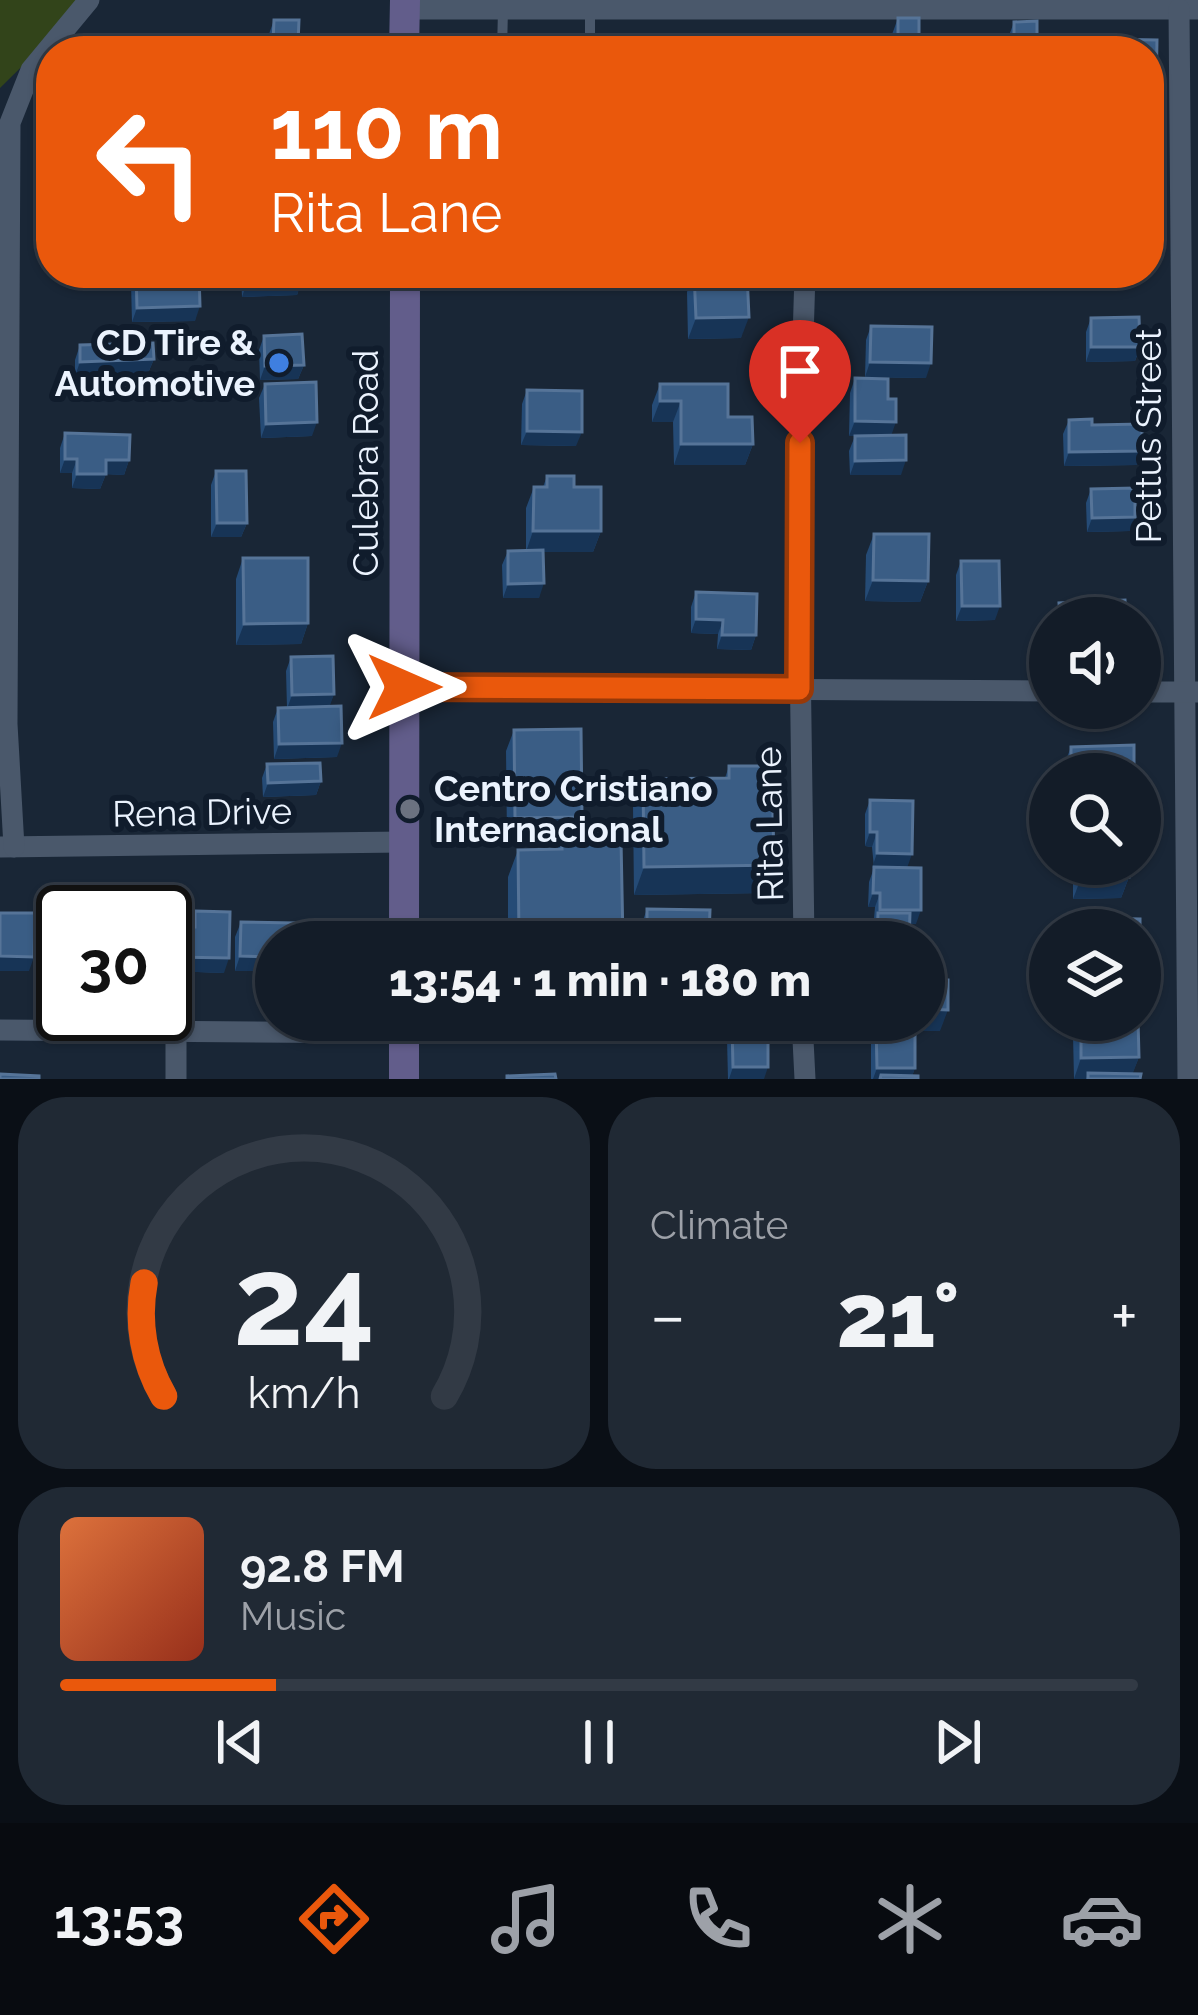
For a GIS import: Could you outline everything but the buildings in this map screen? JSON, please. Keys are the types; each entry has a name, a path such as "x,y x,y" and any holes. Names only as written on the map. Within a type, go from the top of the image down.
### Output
{"main road":[{"path":"404,36 405,4"},
{"name":"Culebra Road","path":"404,288 404,921"},
{"path":"404,1041 404,1079"}],"street":[{"path":"59,36 89,0"},
{"path":"405,4 996,4 1189,9"},
{"name":"Pettus Street","path":"1188,1079 1189,9"},
{"path":"7,847 10,123 36,64"},
{"name":"Rita Lane","path":"804,921 799,689 805,288"},
{"path":"404,687 1029,691"},
{"name":"Rena Drive","path":"7,847 404,842"},
{"path":"192,1030 255,1029"},
{"path":"0,1030 36,1030"},
{"path":"176,1041 176,1079"},
{"path":"803,1041 805,1079"}],"lane":[{"path":"508,36 514,6"},
{"path":"592,36 597,6"}],"green space":[{"path":"0,0 89,0 53,36 36,36 36,52 0,88"}],"place":[{"name":"CD Tire & Automotive","path":"279,363"},
{"name":"Centro Cristiano Internacional","path":"410,809"}],"route":[{"path":"404,687 799,689 800,443"}]}
